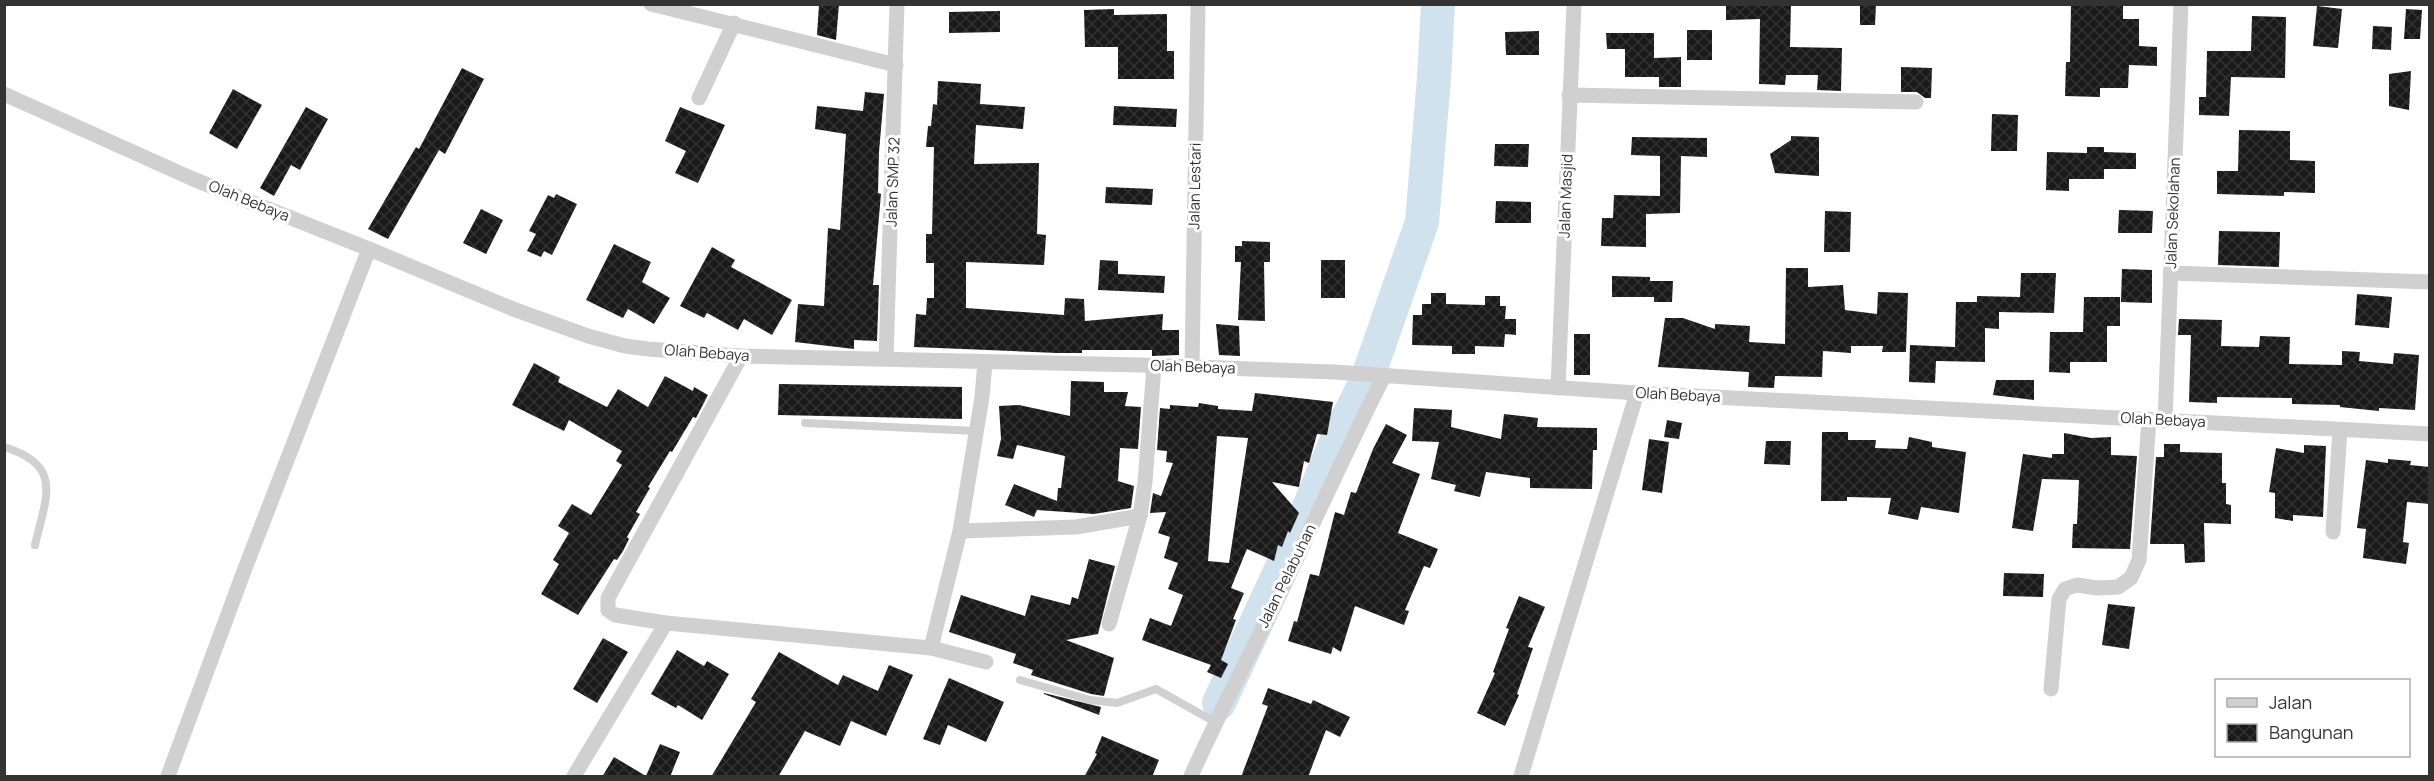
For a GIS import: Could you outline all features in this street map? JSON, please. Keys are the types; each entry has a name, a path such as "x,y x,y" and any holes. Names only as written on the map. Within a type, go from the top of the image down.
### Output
{"street":[{"path":"651,4 896,65"},
{"name":"Jalan SMP 32","path":"886,359 897,4"},
{"name":"Jalan Lestari","path":"1192,367 1198,4"},
{"name":"Jalan Masjid","path":"1558,388 1574,4"},
{"name":"Jalan Sekolahan","path":"2165,421 2181,4"},
{"path":"699,98 734,23"},
{"name":"Olah Bebaya","path":"4,94 193,179 513,309 609,342 648,349 741,356 1334,372 1637,393 2430,434"},
{"path":"1569,95 1916,102"},
{"path":"168,777 244,572 369,249"},
{"path":"2170,273 2430,282"},
{"path":"741,356 606,604 608,610 615,615 666,623 931,648 987,662"},
{"path":"931,648 960,531 985,362"},
{"path":"1109,624 1140,516 1145,482 1154,366"},
{"name":"Jalan Pelabuhan","path":"1191,777 1212,721 1287,578 1379,376"},
{"path":"1521,777 1637,393"},
{"path":"2051,689 2059,599 2064,589 2077,585 2097,588 2118,587 2131,578 2139,560 2149,419"},
{"path":"2333,532 2340,430"},
{"path":"960,531 1076,527 1140,516"},
{"path":"574,777 666,623"}],"lane":[{"path":"805,423 976,431"},
{"path":"4,447 36,461 46,476 47,493 35,544"},
{"path":"1020,680 1090,700 1117,703 1156,689 1212,721"}],"building":[{"path":"819,4 839,4 836,40 817,35"},
{"path":"1726,4 1791,4 1790,47 1842,48 1841,91 1817,90 1818,75 1786,75 1785,85 1759,84 1760,19 1726,20"},
{"path":"1860,4 1876,4 1875,25 1860,25"},
{"path":"2071,4 2123,4 2123,19 2139,19 2139,46 2157,47 2157,66 2129,65 2128,88 2100,88 2100,97 2065,96 2066,62 2070,62"},
{"path":"2317,6 2342,9 2338,48 2313,46"},
{"path":"1114,9 1114,15 1167,14 1167,51 1174,51 1174,79 1118,79 1118,47 1085,47 1084,10"},
{"path":"2406,9 2422,10 2420,39 2404,39"},
{"path":"1000,11 1000,32 949,33 949,12"},
{"path":"2252,16 2286,17 2285,78 2231,77 2229,116 2199,115 2199,97 2206,97 2207,51 2251,51"},
{"path":"2373,26 2392,27 2391,50 2372,49"},
{"path":"1687,30 1712,30 1712,60 1687,60"},
{"path":"1539,31 1539,55 1506,55 1505,32"},
{"path":"1606,33 1654,33 1654,58 1681,57 1681,87 1659,87 1659,77 1625,77 1625,49 1607,49"},
{"path":"1901,67 1932,68 1931,98 1925,98 1917,92 1901,92"},
{"path":"462,68 484,79 445,154 439,150 388,239 368,229 416,147 419,149"},
{"path":"2411,71 2409,110 2389,106 2389,74"},
{"path":"938,81 981,84 980,104 1025,107 1023,129 976,125 974,164 1039,163 1037,234 1046,235 1044,265 966,262 966,308 1064,315 1065,298 1084,299 1085,321 1163,314 1162,330 1179,330 1179,355 1152,356 1152,350 1082,350 1082,353 1057,353 914,347 916,314 926,315 927,298 934,298 934,263 926,263 926,234 932,234 934,147 926,147 933,104 937,105"},
{"path":"233,89 262,105 237,149 209,133"},
{"path":"865,92 884,94 879,152 878,193 881,194 873,285 879,285 877,341 854,340 854,349 795,342 798,304 824,306 828,228 840,230 846,134 815,129 817,106 863,111"},
{"path":"1114,106 1177,109 1176,127 1113,125"},
{"path":"306,107 328,119 300,170 291,165 274,196 260,188"},
{"path":"680,107 725,125 698,183 675,173 686,151 665,141"},
{"path":"1992,114 2018,115 2017,151 1991,151"},
{"path":"2239,130 2290,131 2290,160 2315,161 2315,193 2284,192 2284,196 2217,194 2217,171 2238,171"},
{"path":"1791,136 1819,137 1819,176 1775,173 1770,154 1791,140"},
{"path":"1632,137 1707,138 1707,157 1681,156 1680,213 1646,214 1646,247 1601,246 1602,218 1613,218 1614,195 1660,196 1660,156 1631,155"},
{"path":"1495,144 1529,144 1528,167 1494,166"},
{"path":"2087,147 2104,147 2104,152 2136,153 2136,169 2104,169 2104,179 2069,179 2069,191 2046,190 2047,152 2087,153"},
{"path":"1106,187 1153,189 1152,205 1105,203"},
{"path":"556,194 577,204 552,255 544,251 541,257 527,251 536,234 529,231 548,195 554,198"},
{"path":"1496,201 1531,202 1531,223 1495,223"},
{"path":"481,209 503,220 486,254 463,243"},
{"path":"2119,210 2153,211 2152,233 2118,233"},
{"path":"1825,211 1851,212 1850,252 1824,252"},
{"path":"2219,231 2280,232 2279,267 2218,265"},
{"path":"1242,241 1270,242 1270,262 1264,262 1265,321 1238,320 1241,262 1235,262 1235,246 1242,246"},
{"path":"614,244 651,262 642,282 670,298 654,324 628,309 623,318 586,300"},
{"path":"712,247 735,260 731,267 792,300 772,335 744,319 738,330 707,313 704,318 680,306"},
{"path":"1100,260 1118,261 1118,274 1165,276 1164,293 1098,290"},
{"path":"1321,260 1345,260 1345,298 1321,298"},
{"path":"1786,268 1808,268 1808,287 1843,285 1845,310 1877,314 1878,292 1908,293 1906,352 1882,352 1883,346 1851,346 1851,353 1823,351 1822,377 1775,376 1774,388 1748,387 1749,372 1658,367 1665,318 1683,318 1715,329 1715,324 1750,326 1749,342 1785,344"},
{"path":"2122,269 2152,270 2152,303 2121,302"},
{"path":"2021,273 2056,273 2054,313 1999,312 1999,329 1985,328 1985,362 1936,361 1935,383 1909,382 1910,345 1955,347 1956,302 1977,302 1977,296 2020,297"},
{"path":"1612,276 1650,277 1650,281 1673,281 1672,302 1654,302 1654,297 1612,297"},
{"path":"1431,293 1446,293 1446,304 1485,305 1485,296 1500,296 1500,306 1506,306 1505,319 1516,319 1516,335 1505,334 1504,347 1475,346 1475,354 1452,354 1452,346 1412,345 1413,315 1422,315 1422,304 1431,304"},
{"path":"2357,294 2392,297 2389,328 2355,325"},
{"path":"2084,297 2120,297 2120,326 2107,326 2107,362 2070,362 2070,373 2049,372 2050,332 2083,332"},
{"path":"2179,319 2222,320 2221,346 2259,347 2260,336 2290,337 2289,364 2342,365 2342,351 2360,352 2359,361 2393,364 2394,353 2419,355 2415,410 2379,408 2379,411 2340,407 2340,405 2292,404 2292,398 2217,397 2217,403 2189,402 2191,335 2178,335"},
{"path":"1216,324 1239,326 1240,356 1219,355"},
{"path":"1574,334 1590,334 1590,375 1574,375"},
{"path":"534,363 560,377 558,382 607,407 618,389 648,407 665,376 693,391 694,387 708,395 696,418 693,417 648,487 650,488 636,512 640,514 627,537 629,539 623,551 617,560 614,559 578,615 541,594 559,564 553,560 569,533 558,526 572,504 591,515 622,465 616,461 622,451 569,420 564,431 512,405"},
{"path":"1996,380 2034,380 2034,400 1993,395"},
{"path":"1071,381 1104,382 1104,392 1128,392 1125,406 1141,407 1138,449 1120,448 1118,481 1134,486 1131,508 1094,514 1037,510 1034,517 1005,505 1014,484 1057,501 1065,456 1017,445 1013,459 997,456 1001,439 999,406 1019,405 1070,416"},
{"path":"779,384 962,387 962,419 778,415"},
{"path":"1255,393 1333,402 1327,435 1317,434 1309,463 1304,461 1299,487 1272,482 1299,513 1282,547 1278,545 1274,561 1247,549 1231,588 1244,593 1233,619 1236,620 1221,660 1228,664 1221,678 1207,672 1211,665 1142,640 1150,618 1171,626 1183,595 1168,589 1178,563 1164,558 1170,537 1158,533 1166,512 1150,513 1153,493 1161,496 1173,463 1166,462 1167,451 1157,450 1160,408 1170,409 1170,405 1198,407 1199,403 1218,406 1218,409 1252,411","holes":["1217,436 1248,438 1229,563 1208,561"]},
{"path":"1414,408 1452,410 1451,427 1501,439 1504,414 1538,418 1537,427 1597,428 1597,450 1593,450 1592,489 1530,488 1530,478 1486,472 1480,497 1454,491 1456,485 1431,479 1439,442 1412,441"},
{"path":"1667,420 1682,423 1679,439 1664,437"},
{"path":"1386,424 1407,435 1392,463 1420,474 1398,533 1438,549 1430,568 1424,566 1405,610 1409,611 1404,625 1355,606 1341,652 1333,647 1331,654 1288,641 1294,621 1297,622 1310,574 1319,576 1335,512 1344,515 1351,492 1356,493 1373,449"},
{"path":"1822,432 1848,432 1848,440 1876,440 1875,448 1907,449 1909,437 1932,442 1932,447 1966,452 1959,513 1921,507 1918,520 1888,514 1891,498 1847,497 1847,501 1821,501"},
{"path":"2064,433 2091,438 2111,437 2111,455 2137,456 2130,549 2072,548 2073,524 2077,524 2079,480 2042,479 2033,531 2012,528 2023,454 2052,458 2052,454 2064,454"},
{"path":"1649,439 1669,442 1662,493 1642,490"},
{"path":"1766,441 1791,441 1790,465 1764,464"},
{"path":"2164,444 2180,444 2180,452 2222,453 2222,483 2226,483 2226,504 2231,505 2231,524 2204,523 2205,562 2185,563 2184,544 2150,544 2156,457 2164,457"},
{"path":"2304,445 2326,446 2323,517 2293,515 2293,521 2275,518 2275,493 2269,492 2276,448 2304,453"},
{"path":"2388,459 2411,461 2410,465 2430,467 2430,504 2407,502 2403,542 2409,543 2406,564 2363,558 2366,529 2357,528 2366,460 2388,463"},
{"path":"1089,559 1115,566 1098,634 1066,640 1114,658 1104,696 1031,675 1033,670 1013,663 1016,654 949,632 961,595 1025,616 1031,595 1070,605 1072,597 1078,599"},
{"path":"2004,573 2044,574 2043,597 2003,596"},
{"path":"1519,596 1545,607 1528,647 1533,648 1517,694 1519,695 1505,726 1477,713 1495,673 1493,672 1509,629 1506,628"},
{"path":"2108,604 2135,607 2129,649 2102,645"},
{"path":"603,638 628,652 597,703 573,689"},
{"path":"677,650 704,666 707,661 729,674 702,720 678,705 676,708 651,694"},
{"path":"779,652 838,685 843,675 878,691 889,665 913,675 886,736 851,721 840,746 805,731 778,777 711,777 756,702 751,699"},
{"path":"949,678 1004,702 986,742 948,725 940,745 923,739"},
{"path":"1268,688 1311,704 1313,700 1350,717 1340,737 1326,730 1308,777 1241,777 1268,706 1262,704"},
{"path":"1044,694 1101,707 1099,715"},
{"path":"1102,736 1159,760 1152,777 1084,777 1097,754 1095,753"},
{"path":"660,744 680,752 670,777 602,777 614,757 646,776"}],"waterway":[{"path":"1219,703 1303,522 1338,437 1366,382 1422,222 1438,4"}]}
